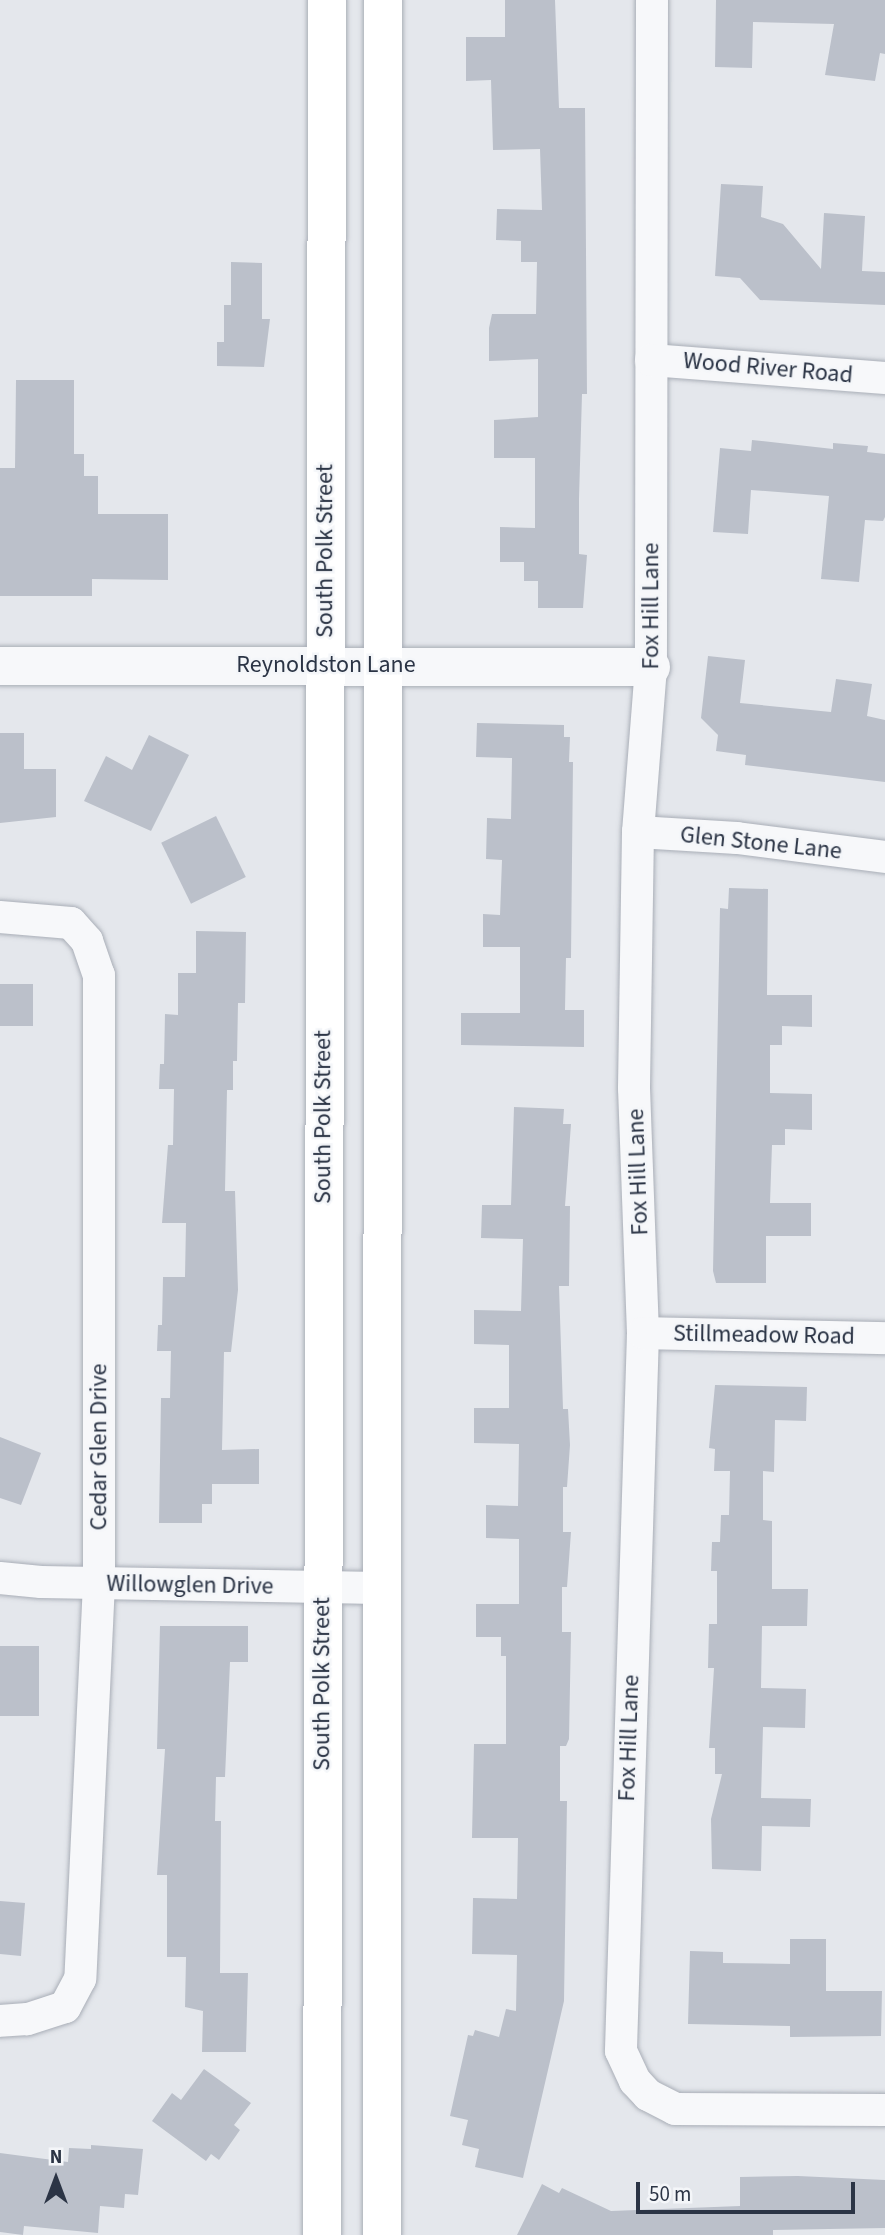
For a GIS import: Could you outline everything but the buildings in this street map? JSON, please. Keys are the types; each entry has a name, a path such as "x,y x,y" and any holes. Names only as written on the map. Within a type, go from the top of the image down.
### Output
{"main road":[{"name":"South Polk Street","path":"322,2235 321,1588 327,0"},
{"path":"382,2235 379,1588 383,0"}],"street":[{"name":"Fox Hill Lane","path":"652,0 651,667 638,832 634,1088 643,1333 621,2051 635,2081 648,2095 674,2109 885,2110"},
{"name":"Wood River Road","path":"651,360 885,378"},
{"name":"Reynoldston Lane","path":"0,666 382,664 651,667"},
{"name":"Glen Stone Lane","path":"638,832 737,838 885,857"},
{"name":"Cedar Glen Drive","path":"0,917 71,923 87,941 99,975 99,1583 80,1979 65,2007 0,2021"},
{"name":"Stillmeadow Road","path":"643,1333 885,1338"},
{"name":"Willowglen Drive","path":"0,1578 99,1583 379,1588"}]}
